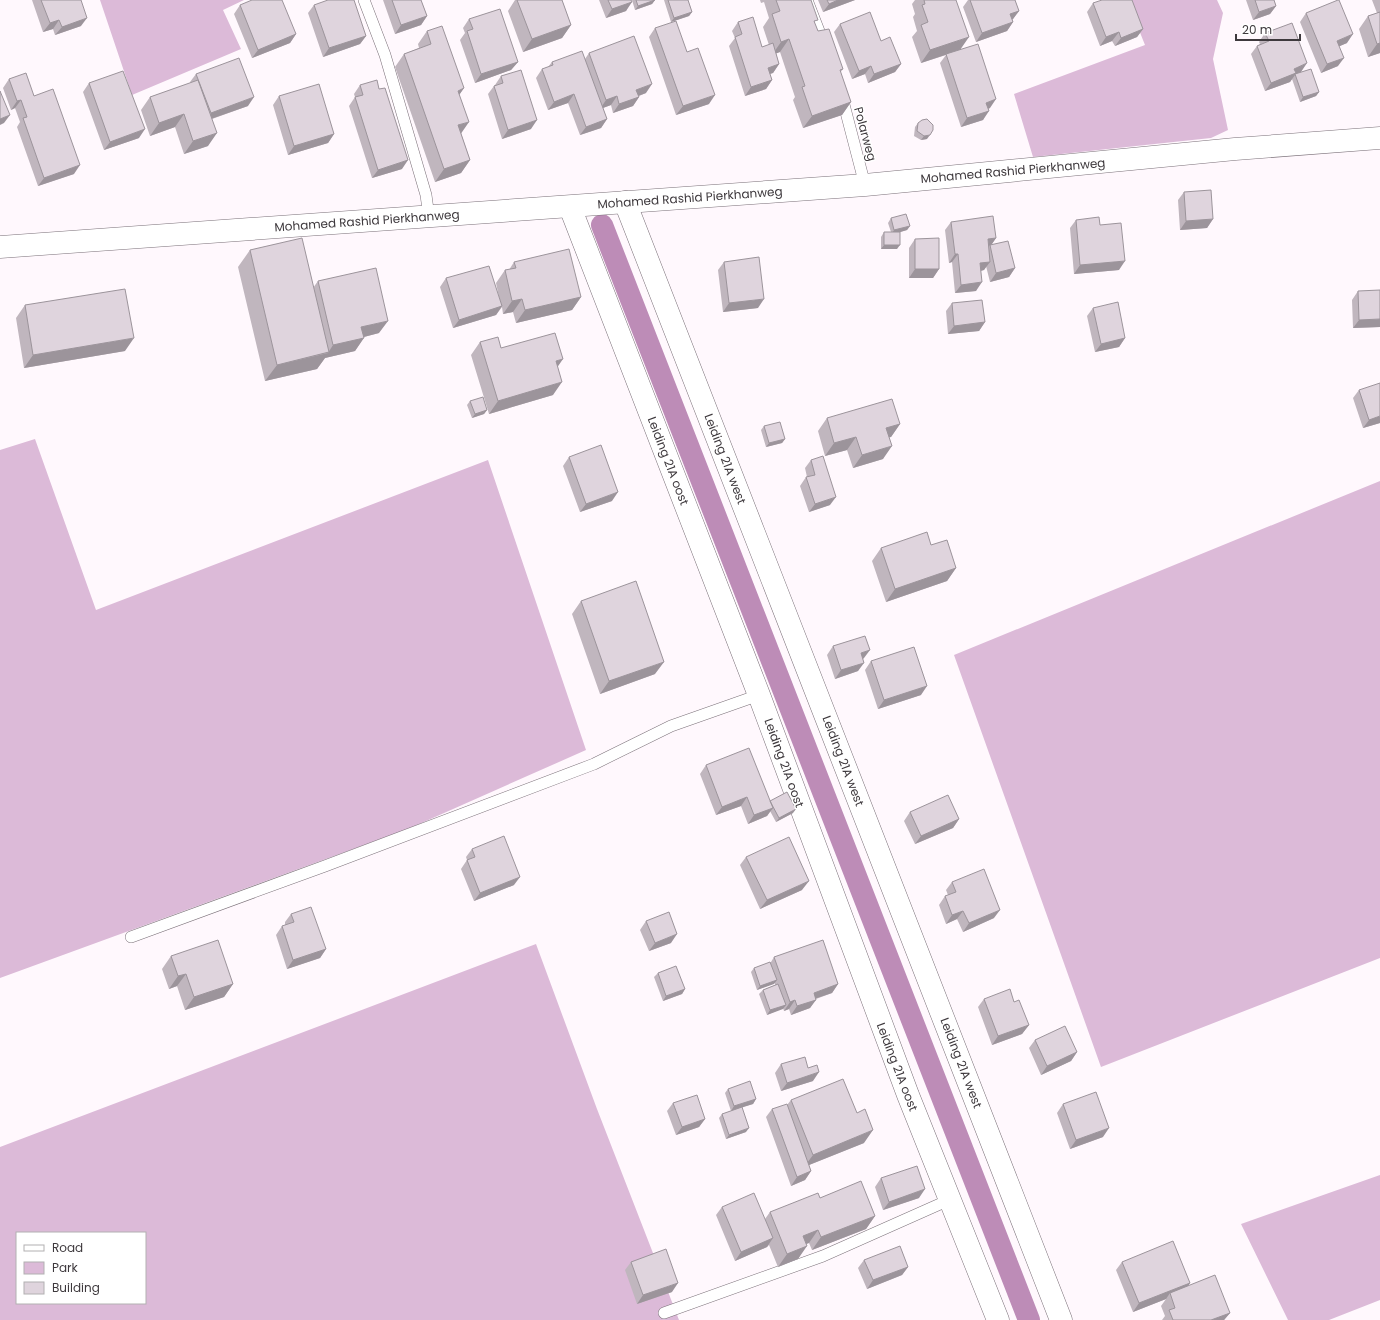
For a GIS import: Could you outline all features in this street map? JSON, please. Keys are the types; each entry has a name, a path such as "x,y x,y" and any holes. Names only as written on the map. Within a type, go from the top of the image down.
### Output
{"street":[{"name":"Mohamed Rashid Pierkhanweg","path":"0,247 865,185 1235,150 1380,138"},
{"name":"Leiding 21A west","path":"625,202 1061,1320"},
{"name":"Leiding 21A oost","path":"570,207 759,695 948,1200 998,1320"}],"lane":[{"path":"364,0 385,55 426,195 430,217"},
{"path":"807,0 829,57"},
{"name":"Polarweg","path":"839,86 865,185"},
{"path":"131,937 325,866 594,764 671,726 759,695"},
{"path":"664,1313 824,1256 948,1200"}],"green space":[{"path":"100,0 244,0 223,10 241,49 132,95"},
{"path":"1127,0 1217,0 1223,13 1213,59 1228,130 1211,138 1033,157 1014,94 1145,45"},
{"path":"35,439 96,610 488,460 586,750 408,829 0,978 0,450"},
{"path":"1380,481 1380,958 1101,1067 954,655"},
{"path":"536,944 597,1109 679,1320 0,1320 0,1147"},
{"path":"1380,1175 1380,1300 1329,1320 1288,1320 1241,1224"}],"building":[{"path":"41,0 81,0 87,18 62,27 59,20 50,23"},
{"path":"252,0 282,0 296,34 258,50 240,5"},
{"path":"328,0 354,0 366,36 329,48 314,5"},
{"path":"392,0 421,0 427,16 401,25"},
{"path":"517,0 562,0 571,25 532,39"},
{"path":"608,0 631,0 632,2 612,9"},
{"path":"636,0 655,0 638,6"},
{"path":"668,0 688,0 692,12 674,18"},
{"path":"776,0 811,0 818,20 814,21 818,31 829,29 843,69 840,70 851,102 812,116 802,87 805,86 789,39 781,42 772,14 780,11"},
{"path":"827,0 838,0 829,4"},
{"path":"924,0 956,0 969,37 930,50 921,25 928,22 922,5 925,4"},
{"path":"970,0 1015,0 1019,11 1010,14 1013,22 982,33"},
{"path":"1102,0 1132,0 1143,29 1121,38 1119,32 1106,37 1093,3"},
{"path":"1255,0 1274,0 1276,6 1259,12"},
{"path":"1338,0 1353,34 1337,41 1344,58 1327,64 1306,13"},
{"path":"500,9 518,62 481,74 467,31 473,29 469,19"},
{"path":"870,12 881,41 890,37 901,64 874,74 871,66 859,71 840,24"},
{"path":"1380,12 1380,43 1377,44 1368,16"},
{"path":"753,17 762,47 773,43 779,64 768,68 772,80 751,87 735,37 742,34 738,22"},
{"path":"676,21 687,52 698,48 715,95 683,106 655,28"},
{"path":"1292,23 1307,63 1294,69 1296,73 1271,83 1257,46 1269,41 1265,33"},
{"path":"442,26 464,88 458,91 469,122 458,125 470,160 444,169 404,54 431,44 427,31"},
{"path":"634,36 652,84 636,90 639,97 619,104 617,96 606,100 589,53"},
{"path":"978,44 996,99 986,103 989,111 967,118 946,54"},
{"path":"582,51 607,119 586,127 574,94 554,102 542,69 553,65 552,62"},
{"path":"239,58 254,97 211,113 196,74"},
{"path":"1311,69 1319,92 1303,97 1295,74"},
{"path":"521,70 537,120 508,130 494,86 503,83 501,76"},
{"path":"123,71 145,129 110,142 89,83"},
{"path":"26,73 34,96 53,89 80,165 44,178 23,118 27,117 21,100 17,101 9,79"},
{"path":"198,80 217,133 193,141 184,114 159,123 150,97"},
{"path":"377,80 379,89 385,88 408,160 378,170 355,97 363,95 360,85"},
{"path":"319,84 334,134 294,146 279,96"},
{"path":"0,91 10,115 0,119"},
{"path":"927,119 933,125 933,130 930,135 924,136 917,131 918,123"},
{"path":"1211,190 1213,219 1186,221 1184,192"},
{"path":"906,214 910,226 894,230 891,218"},
{"path":"993,216 996,238 988,239 990,262 980,263 982,282 961,285 958,254 955,254 951,222"},
{"path":"1099,217 1100,225 1121,223 1125,261 1080,265 1076,220"},
{"path":"884,232 900,232 900,245 884,245"},
{"path":"302,238 329,352 277,365 250,250"},
{"path":"939,238 939,269 915,269 915,239"},
{"path":"1008,241 1015,268 996,273 990,245"},
{"path":"569,249 581,297 525,310 522,299 512,301 505,270 516,268 514,262"},
{"path":"759,257 764,299 729,303 724,262"},
{"path":"489,266 502,306 459,320 446,278"},
{"path":"376,268 388,321 361,327 364,338 333,345 318,281"},
{"path":"125,289 134,338 33,355 25,305"},
{"path":"1380,290 1380,319 1359,320 1358,291"},
{"path":"982,300 985,322 954,326 952,303"},
{"path":"1118,302 1125,338 1101,344 1093,308"},
{"path":"555,333 563,359 556,361 562,382 498,401 480,342 498,337 501,348"},
{"path":"1380,383 1380,416 1369,420 1359,390"},
{"path":"483,397 487,410 475,414 470,401"},
{"path":"892,399 900,424 886,428 892,446 862,455 856,437 834,443 827,418"},
{"path":"780,422 785,439 769,443 764,426"},
{"path":"601,445 618,492 586,504 569,457"},
{"path":"823,456 836,497 815,504 806,477 815,475 811,460"},
{"path":"927,532 931,545 947,540 956,568 895,589 881,548"},
{"path":"636,581 664,662 609,681 581,601"},
{"path":"865,636 870,650 861,653 864,663 841,670 833,646"},
{"path":"914,647 927,686 884,700 871,661"},
{"path":"749,748 773,808 754,815 747,797 722,807 706,765"},
{"path":"787,792 796,809 779,818 770,801"},
{"path":"948,795 959,819 921,836 910,812"},
{"path":"504,836 520,877 480,893 467,860 475,857 472,849"},
{"path":"789,837 809,881 767,900 746,857"},
{"path":"984,869 1000,910 969,923 963,911 952,915 945,896 956,892 952,882"},
{"path":"311,907 326,949 293,960 282,926 294,922 291,914"},
{"path":"669,912 677,934 655,943 646,921"},
{"path":"218,940 233,984 194,997 186,974 178,976 171,956"},
{"path":"823,940 838,984 814,993 816,1000 797,1006 795,1000 790,1002 774,957"},
{"path":"770,962 777,980 760,986 754,968"},
{"path":"676,966 685,989 666,996 658,973"},
{"path":"778,984 786,1005 770,1010 763,990"},
{"path":"1010,989 1014,1002 1019,1000 1029,1025 998,1036 984,999"},
{"path":"1065,1026 1077,1052 1047,1066 1035,1040"},
{"path":"805,1057 808,1068 817,1065 819,1072 787,1083 781,1064"},
{"path":"843,1079 857,1113 865,1109 873,1130 813,1155 791,1100"},
{"path":"750,1081 756,1099 734,1106 728,1089"},
{"path":"1096,1092 1109,1128 1076,1140 1063,1104"},
{"path":"697,1095 705,1119 682,1127 673,1103"},
{"path":"787,1104 811,1171 797,1177 772,1109"},
{"path":"742,1107 749,1128 729,1135 722,1114"},
{"path":"917,1166 925,1189 889,1202 881,1178"},
{"path":"861,1181 875,1216 821,1237 818,1230 803,1236 807,1246 787,1254 770,1212 818,1193 820,1198"},
{"path":"754,1193 773,1238 741,1252 722,1207"},
{"path":"1173,1241 1190,1283 1139,1303 1122,1262"},
{"path":"900,1246 908,1267 873,1280 864,1260"},
{"path":"666,1249 678,1283 643,1295 631,1262"},
{"path":"1215,1275 1230,1313 1211,1320 1173,1320 1169,1310 1175,1308 1170,1293"}],"waterway":[{"path":"602,225 1029,1320"}]}
